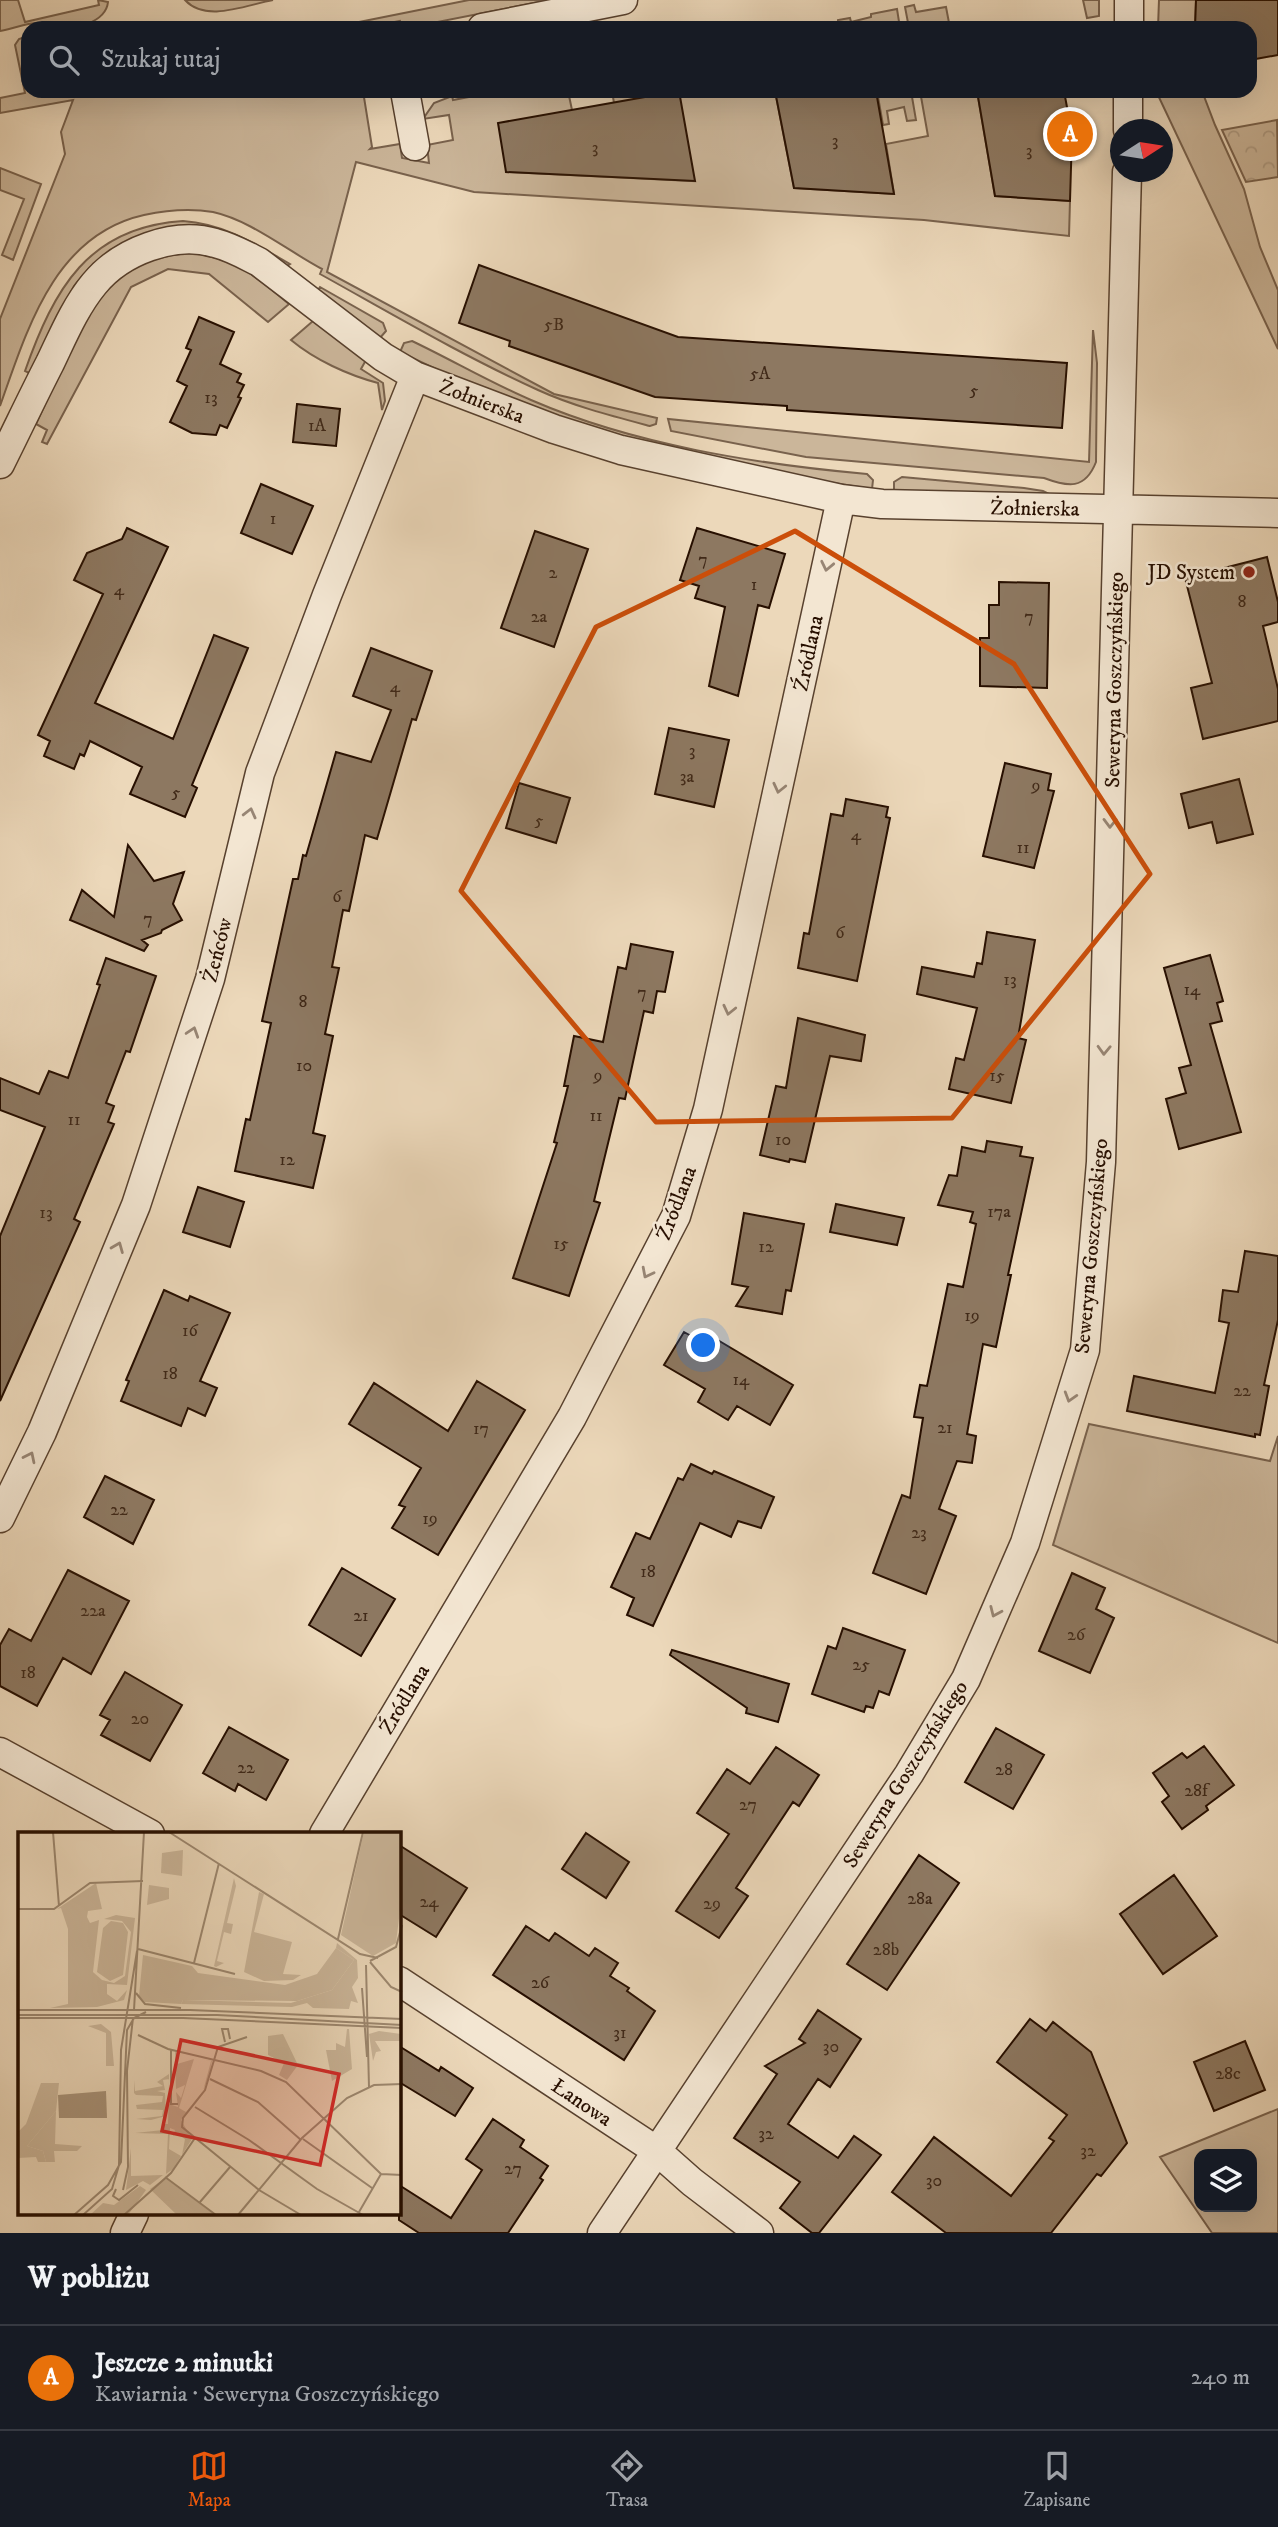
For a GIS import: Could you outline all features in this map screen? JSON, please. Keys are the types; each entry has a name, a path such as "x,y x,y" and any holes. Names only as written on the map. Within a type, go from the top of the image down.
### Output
{"street":[{"path":"517,21 623,0"},
{"path":"1129,0 1129,21"},
{"path":"406,98 415,146"},
{"path":"1128,98 1128,119"},
{"name":"Seweryna Goszczyńskiego","path":"602,2233 902,1785 966,1679 1025,1543 1085,1350 1101,1162 1127,182"},
{"name":"Żołnierska","path":"0,464 77,308 95,282 118,262 142,249 188,240 213,242 259,262 383,357 415,376 554,429 621,450 842,499 882,504 1278,513"},
{"name":"Żeńców","path":"0,1518 42,1432 136,1205 210,979 260,773 327,595 415,376"},
{"name":"Źródlana","path":"325,1832 572,1417 676,1216 708,1109 842,499"},
{"path":"0,1752 146,1832"},
{"name":"Łanowa","path":"401,1982 657,2151 692,2182 759,2233"},
{"path":"125,2233 133,2216"}],"highlighted area":[{"path":"795,531 1014,664 1150,874 952,1118 656,1122 461,891 596,627"}],"green space":[{"path":"0,0 18,0 25,21 21,21 21,26 0,31"},
{"path":"98,0 108,2 106,9 95,20 29,21 99,5"},
{"path":"185,0 273,0 215,11 194,7"},
{"path":"469,0 549,0 442,21 364,21"},
{"path":"1083,0 1099,0 1099,16 1087,18"},
{"path":"1159,0 1196,0 1195,21 1158,21"},
{"path":"914,5 916,12 946,7 949,21 908,21 905,7"},
{"path":"897,9 899,21 855,21 871,17 871,14"},
{"path":"21,38 21,74 15,45"},
{"path":"21,94 21,98 364,98 372,147 370,149 400,144 402,158 429,163 427,145 453,140 449,115 423,119 434,103 447,98 569,98 572,110 507,172 694,181 614,103 613,98 776,98 794,188 894,194 886,144 928,136 921,98 978,98 995,196 1070,201 1069,236 924,220 474,192 356,162 327,272 554,394 657,418 656,424 650,426 565,401 510,377 320,274 322,269 255,229 227,216 196,210 144,215 113,226 87,243 66,264 34,317 0,406 0,319 65,154 61,132 73,100 0,113 0,98"},
{"path":"878,98 912,98 916,120 907,121 904,107 887,111 889,124 883,125"},
{"path":"1159,98 1205,98 1244,189 1260,247 1278,290 1278,349 1173,127 1173,119 1169,119"},
{"path":"1277,120 1278,177 1246,182 1222,130"},
{"path":"0,168 41,184 13,260 2,255 24,199 0,190"},
{"path":"183,221 226,231 252,242 290,264 287,266 254,245 110,252 89,268 74,286 31,374 25,371 36,341 63,289 79,268 99,249 122,235 150,226"},
{"path":"190,253 219,259 244,270 289,304 268,322 209,274 168,269 131,287 47,444 42,442 47,430 36,424 80,330 102,295 128,271 145,262"},
{"path":"320,287 383,323 386,331 379,339 318,290"},
{"path":"313,321 366,360 361,369 383,383 385,401 382,410 378,383 332,366 291,340"},
{"path":"1093,330 1097,363 1096,462 1087,478 1075,484 1044,478 806,457 671,431 668,419 1089,462"},
{"path":"412,341 501,386 571,416 654,441 696,450 782,465 867,474 873,480 872,489 808,479 638,441 558,417 442,372 400,352 404,343"},
{"path":"902,477 1024,488 1043,491 1059,499 894,491 894,482"},
{"path":"1089,1424 1270,1461 1278,1436 1278,1643 1053,1545"},
{"path":"1278,2109 1278,2233 1212,2233 1198,2212 1257,2212 1257,2149 1194,2149 1194,2207 1160,2157"}],"building":[{"path":"1196,0 1278,0 1278,55 1257,59 1257,21 1195,21"},
{"path":"639,98 680,98 695,181 506,172 498,123"},
{"path":"776,98 877,98 894,194 794,188"},
{"path":"978,98 1065,98 1072,134 1070,201 995,196"},
{"path":"479,265 678,337 1067,363 1062,428 787,410 787,406 655,397 509,346 510,341 459,323"},
{"path":"199,317 234,332 220,364 241,374 237,382 244,385 227,428 220,425 216,435 192,433 170,422 187,386 177,381 191,350 186,348"},
{"path":"297,404 340,409 336,446 293,442"},
{"path":"261,484 313,506 292,554 241,533"},
{"path":"127,528 168,547 95,703 173,739 214,635 248,648 192,785 197,788 185,817 130,794 142,767 90,741 84,756 80,754 74,769 44,756 50,741 38,735 103,594 74,580 87,553 122,539"},
{"path":"697,528 785,554 769,608 758,605 738,696 709,686 725,607 695,598 699,586 680,580"},
{"path":"535,531 588,549 554,647 501,628"},
{"path":"1267,557 1278,602 1278,622 1263,626 1278,689 1278,721 1203,739 1191,688 1212,683 1185,578"},
{"path":"999,582 1049,583 1047,688 980,686 980,638 989,638 989,605 999,605"},
{"path":"371,648 432,671 416,720 412,719 377,839 365,835 349,911 343,910 332,967 339,968 325,1034 333,1036 313,1133 325,1136 313,1188 235,1171 246,1119 250,1120 271,1023 262,1021 293,879 298,879 303,855 306,856 336,752 371,762 391,710 353,696"},
{"path":"669,728 729,740 714,807 655,794"},
{"path":"1005,763 1051,774 1048,790 1054,791 1034,868 983,856"},
{"path":"1239,779 1253,834 1217,843 1212,822 1189,828 1181,794"},
{"path":"519,783 570,798 556,843 506,828"},
{"path":"846,799 888,807 886,817 890,818 857,981 798,968 804,933 809,934 831,814 843,816"},
{"path":"128,845 154,881 184,872 173,904 182,920 161,933 142,940 148,945 144,951 70,920 82,890 114,917"},
{"path":"987,932 1035,940 1018,1038 1026,1040 1011,1103 949,1089 956,1058 964,1060 977,1008 917,994 922,967 974,977 977,963 982,964"},
{"path":"631,944 673,952 665,992 657,991 653,1013 644,1011 625,1099 619,1098 594,1201 600,1203 569,1296 513,1278 557,1143 554,1142 568,1086 564,1086 574,1036 603,1042 618,967 626,969"},
{"path":"1210,955 1223,1001 1217,1003 1222,1021 1210,1024 1241,1132 1179,1149 1166,1099 1186,1093 1179,1068 1191,1065 1164,968"},
{"path":"106,958 156,976 130,1052 126,1051 106,1103 114,1106 108,1122 114,1124 74,1219 80,1222 0,1401 0,1236 45,1127 0,1110 0,1078 39,1094 49,1071 68,1078 100,985 97,984"},
{"path":"798,1018 865,1035 861,1061 830,1056 805,1162 790,1159 789,1162 760,1155 776,1086 786,1088"},
{"path":"987,1141 1022,1147 1020,1156 1033,1158 996,1347 983,1344 967,1434 976,1436 972,1463 957,1461 939,1509 956,1516 926,1594 873,1573 902,1495 910,1498 923,1418 914,1417 920,1385 927,1386 948,1284 963,1287 976,1224 970,1222 973,1212 938,1205 949,1175 957,1176 962,1147 985,1152"},
{"path":"198,1187 244,1202 230,1247 183,1232"},
{"path":"836,1204 904,1218 897,1245 830,1232"},
{"path":"744,1213 804,1224 791,1291 786,1290 782,1314 736,1306 748,1287 732,1284"},
{"path":"1245,1251 1278,1256 1278,1320 1264,1385 1269,1386 1260,1435 1255,1434 1255,1437 1127,1411 1134,1376 1215,1393 1229,1323 1219,1321 1223,1290 1238,1292"},
{"path":"164,1290 188,1301 190,1296 230,1313 200,1381 217,1388 205,1416 188,1408 181,1426 121,1401 129,1381 126,1380"},
{"path":"684,1332 711,1347 716,1339 793,1385 770,1425 737,1406 728,1420 698,1402 705,1389 664,1365"},
{"path":"477,1381 525,1410 438,1555 392,1528 405,1507 399,1505 421,1468 349,1424 374,1383 448,1431"},
{"path":"691,1464 774,1497 761,1528 738,1521 731,1537 700,1523 653,1626 627,1615 634,1598 611,1587 636,1533 650,1539 678,1478 683,1480"},
{"path":"105,1476 154,1500 133,1544 84,1517"},
{"path":"342,1568 395,1599 361,1656 309,1625"},
{"path":"68,1570 129,1601 91,1674 63,1658 37,1706 0,1686 0,1645 9,1629 31,1641"},
{"path":"1072,1573 1105,1588 1096,1609 1114,1618 1090,1673 1039,1651"},
{"path":"843,1628 905,1650 889,1695 879,1691 873,1708 866,1706 864,1712 812,1694 828,1646 836,1649"},
{"path":"672,1650 789,1684 778,1722 746,1713 747,1708 670,1655"},
{"path":"125,1672 182,1705 150,1761 101,1735 110,1720 100,1715"},
{"path":"229,1727 288,1760 266,1800 238,1784 235,1791 203,1773"},
{"path":"996,1728 1044,1755 1013,1809 965,1782"},
{"path":"1204,1746 1234,1785 1206,1806 1208,1810 1182,1829 1162,1802 1169,1796 1153,1773 1182,1753 1187,1758"},
{"path":"776,1747 819,1775 799,1806 793,1802 736,1888 748,1896 719,1938 676,1911 729,1834 697,1813 727,1769 750,1784"},
{"path":"586,1833 629,1862 606,1898 562,1869"},
{"path":"401,1846 467,1888 436,1937 401,1915"},
{"path":"919,1855 959,1883 887,1990 847,1964"},
{"path":"1174,1875 1217,1936 1163,1974 1120,1914"},
{"path":"526,1926 549,1941 555,1933 589,1956 595,1948 618,1963 610,1976 629,1988 627,1991 655,2011 624,2060 493,1975"},
{"path":"818,2010 861,2039 830,2087 818,2079 788,2124 838,2158 854,2136 881,2155 819,2233 812,2233 780,2208 800,2182 734,2138 777,2074 765,2066 805,2043 799,2039"},
{"path":"1030,2019 1046,2031 1053,2022 1091,2052 1127,2143 1101,2176 1097,2174 1051,2233 946,2233 892,2192 934,2137 1011,2196 1054,2141 1049,2138 1067,2115 997,2062"},
{"path":"1245,2041 1265,2090 1214,2111 1194,2062"},
{"path":"401,2047 439,2071 441,2067 473,2088 455,2116 401,2083"},
{"path":"493,2119 524,2140 520,2147 548,2166 540,2178 543,2180 508,2233 419,2233 399,2220 401,2186 451,2218 482,2170 466,2159"}],"place":[{"name":"Jeszcze 2 minutki","path":"1070,134"},
{"name":"JD System","path":"1249,572"}]}
